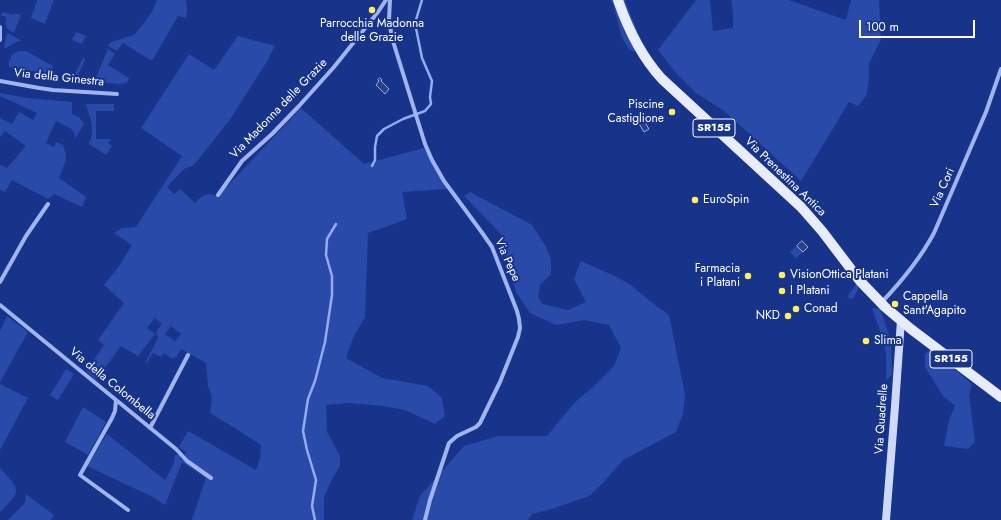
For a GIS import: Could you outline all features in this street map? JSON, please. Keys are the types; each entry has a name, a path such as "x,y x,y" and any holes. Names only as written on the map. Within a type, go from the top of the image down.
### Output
{"main road":[{"name":"Via Prenestina Antica","path":"618,0 632,34 656,73 806,212 860,281 880,303"},
{"name":"SR155","path":"880,303 1001,397"}],"street":[{"name":"Via Madonna delle Grazie","path":"218,195 242,161 277,129 334,67 386,0"},
{"name":"Via Pepe","path":"390,0 389,20 392,38 414,110 429,152 440,175 492,247 517,311 520,325 518,337 502,378 480,423 476,427 457,436 449,443 425,520"},
{"path":"0,27 0,40"},
{"name":"Via Cori","path":"880,303 896,287 915,263 934,233 986,112 1001,69"},
{"name":"Via della Ginestra","path":"0,82 53,90 116,94"},
{"path":"0,282 26,236 48,204"},
{"name":"Via della Colombella","path":"0,305 176,449 186,461 212,478"},
{"name":"Via Quadrelle","path":"886,520 900,320"},
{"path":"150,428 188,355"},
{"path":"116,400 112,418 80,475 128,510"}],"shaded area":[{"path":"37,0 54,0 45,24 31,18"},
{"path":"157,0 186,0 187,9 186,18 178,16 152,61 123,43 117,51 108,46 111,42 134,35 153,10"},
{"path":"610,0 625,0 641,41 636,52 630,50 622,38 613,4"},
{"path":"696,0 710,0 713,31 733,28 731,0 789,0 846,20 851,0 879,0 881,39 869,64 869,80 866,96 858,106 849,102 801,181 723,110 696,93 676,73 658,50"},
{"path":"2,12 21,15 14,33 7,29 5,22 7,22 5,16 1,15"},
{"path":"76,32 86,36 82,44 72,40"},
{"path":"7,33 22,41 16,42 4,48"},
{"path":"238,36 275,46 266,63 229,121 194,165 184,169 167,187 174,194 180,189 195,203 200,198 208,194 218,196 301,108 364,164 424,148 447,189 402,192 407,219 368,233 365,317 353,338 346,358 382,378 428,386 442,398 445,416 435,424 405,410 383,406 350,403 326,405 327,432 340,456 340,466 324,497 324,520 192,520 206,478 182,462 165,505 153,497 87,466 107,434 165,480 174,463 175,455 179,455 182,461 186,452 179,447 188,431 256,470 260,459 261,445 210,413 212,397 208,386 206,363 181,349 177,356 172,359 164,353 161,357 153,353 146,364 146,361 158,338 156,332 162,324 155,318 147,328 155,334 138,356 121,346 96,380 86,371 104,345 98,340 124,303 104,285 119,266 132,245 114,233 122,228 136,227 182,156 141,128 189,54 214,70","holes":["171,326 181,334 175,341 165,334"]},
{"path":"108,49 115,54 108,65 129,78 126,83 94,82"},
{"path":"20,51 26,51 53,66 50,74 9,67 11,56"},
{"path":"83,58 85,58 85,60 78,75 76,76 75,74"},
{"path":"380,78 389,89 385,94 376,85"},
{"path":"0,93 27,98 72,102 72,114 79,117 84,124 75,139 74,132 70,128 56,121 46,143 54,147 56,142 63,145 66,160 59,178 86,197 82,207 54,194 48,199 12,180 5,192 0,189 0,165 7,168 26,146 5,131 0,137 0,118 12,124 19,112 33,120 37,113 0,96"},
{"path":"86,104 114,104 114,111 96,111 96,139 111,139 108,143 112,146 106,155 89,144 92,129 91,119"},
{"path":"643,119 649,129 644,132 638,122"},
{"path":"470,192 532,225 545,245 551,260 551,274 540,285 538,297 542,304 568,310 586,302 574,279 581,261 631,285 669,315 685,395 683,414 676,432 623,460 603,483 589,496 552,509 532,514 528,520 412,520 420,496 464,446 498,436 547,436 575,402 614,366 621,348 609,325 584,320 556,325 530,313 516,292 500,233 464,196"},
{"path":"802,241 808,247 803,252 797,246"},
{"path":"797,246 803,252 796,258 790,252"},
{"path":"856,284 859,287 854,297 852,299 847,297"},
{"path":"872,308 880,309 891,341 892,375 886,380 886,353"},
{"path":"7,316 28,332 0,382 0,331"},
{"path":"931,349 972,384 969,395 975,442 968,449 944,446 949,420 955,406 943,396 925,367 925,354"},
{"path":"66,369 74,374 58,400 50,395"},
{"path":"0,384 28,398 0,450"},
{"path":"83,407 106,422 88,455 65,442"},
{"path":"0,468 12,481 16,490 12,499 0,512"},
{"path":"26,494 54,515 51,520 8,520 25,503"}],"waterway":[{"path":"372,166 375,160 377,136 384,129 403,119 425,111 431,104 430,97 432,81 422,58 415,23 422,0"},
{"path":"315,520 312,506 316,480 303,431 308,399 315,381 325,342 332,295 332,276 326,255 327,239 336,224"}],"place":[{"name":"Parrocchia Madonna delle Grazie","path":"372,10"},
{"name":"Piscine Castiglione","path":"672,112"},
{"name":"EuroSpin","path":"695,200"},
{"name":"VisionOttica Platani","path":"782,275"},
{"name":"Farmacia i Platani","path":"748,276"},
{"name":"I Platani","path":"782,291"},
{"name":"Cappella Sant'Agapito","path":"895,304"},
{"name":"Conad","path":"796,309"},
{"name":"NKD","path":"788,316"},
{"name":"Slima","path":"866,341"}]}
